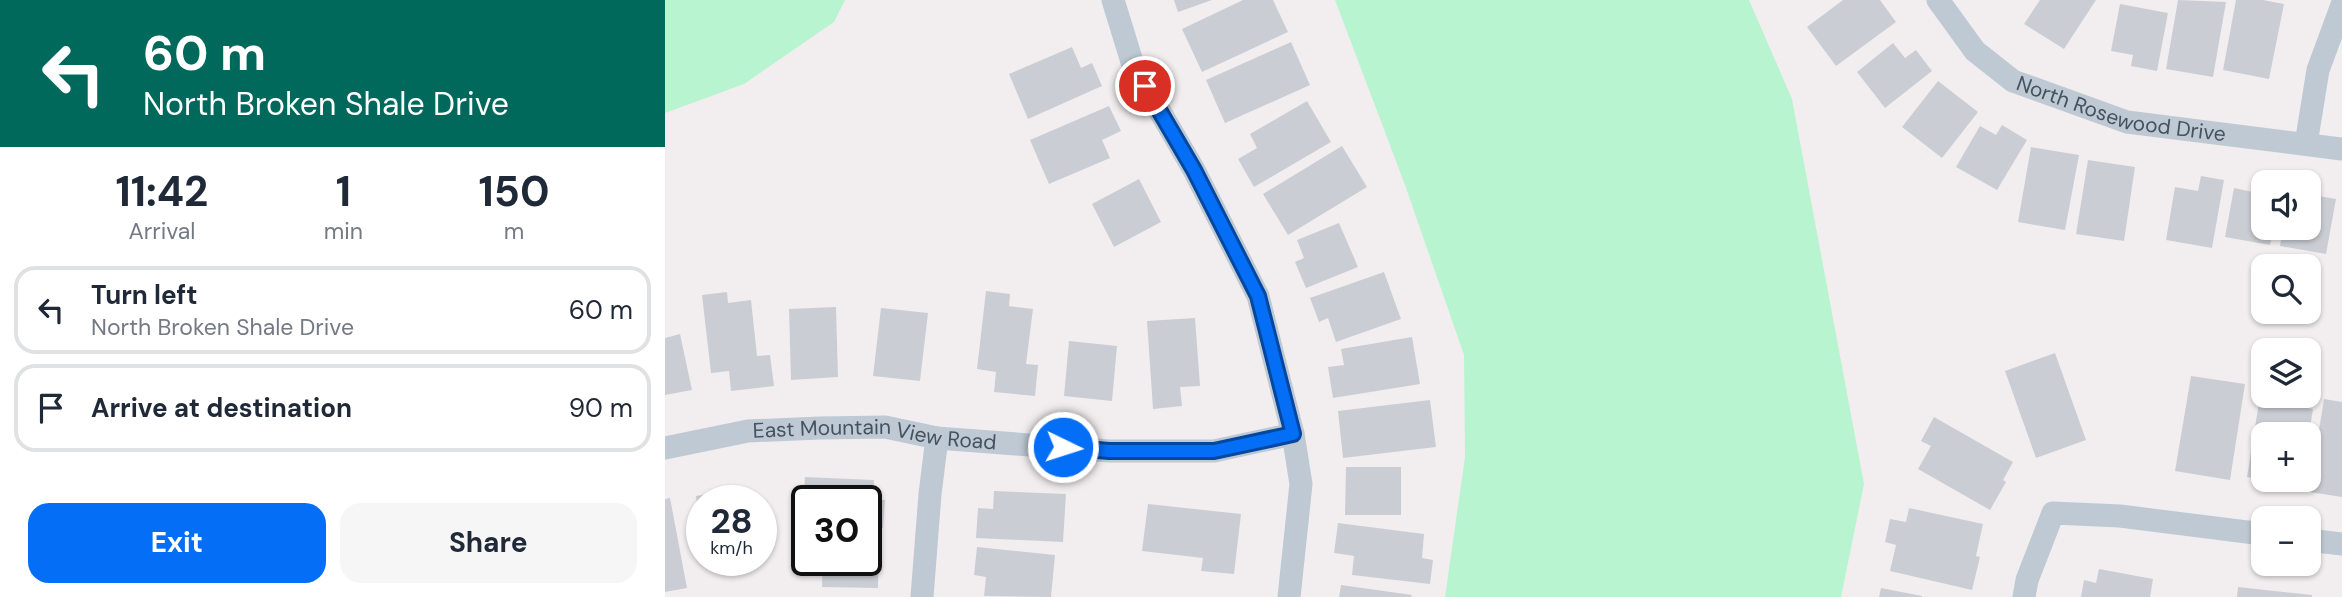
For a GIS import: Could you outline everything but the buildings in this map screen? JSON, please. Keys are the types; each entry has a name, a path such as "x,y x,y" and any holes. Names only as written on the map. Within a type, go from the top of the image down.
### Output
{"street":[{"path":"1114,0 1133,65 1194,170 1258,296 1293,434 1301,484 1289,597"},
{"name":"North Rosewood Drive","path":"1938,0 1975,51 2013,81 2127,122 2342,149"},
{"path":"2306,144 2318,70 2342,5"},
{"name":"East Mountain View Road","path":"665,448 748,431 820,428 885,427 937,438 1109,451 1214,451 1293,434"},
{"path":"922,597 937,438"},
{"path":"2024,597 2027,580 2053,513 2120,516 2251,532"},
{"path":"2321,542 2342,544"}],"green space":[{"path":"665,0 845,0 834,22 744,84 665,113"},
{"path":"1335,0 1749,0 1792,99 1864,484 1841,597 1445,597 1465,457 1464,355 1405,185"}],"route":[{"path":"1063,447 1109,451 1214,451 1293,434 1258,296 1194,170 1145,86"}]}
